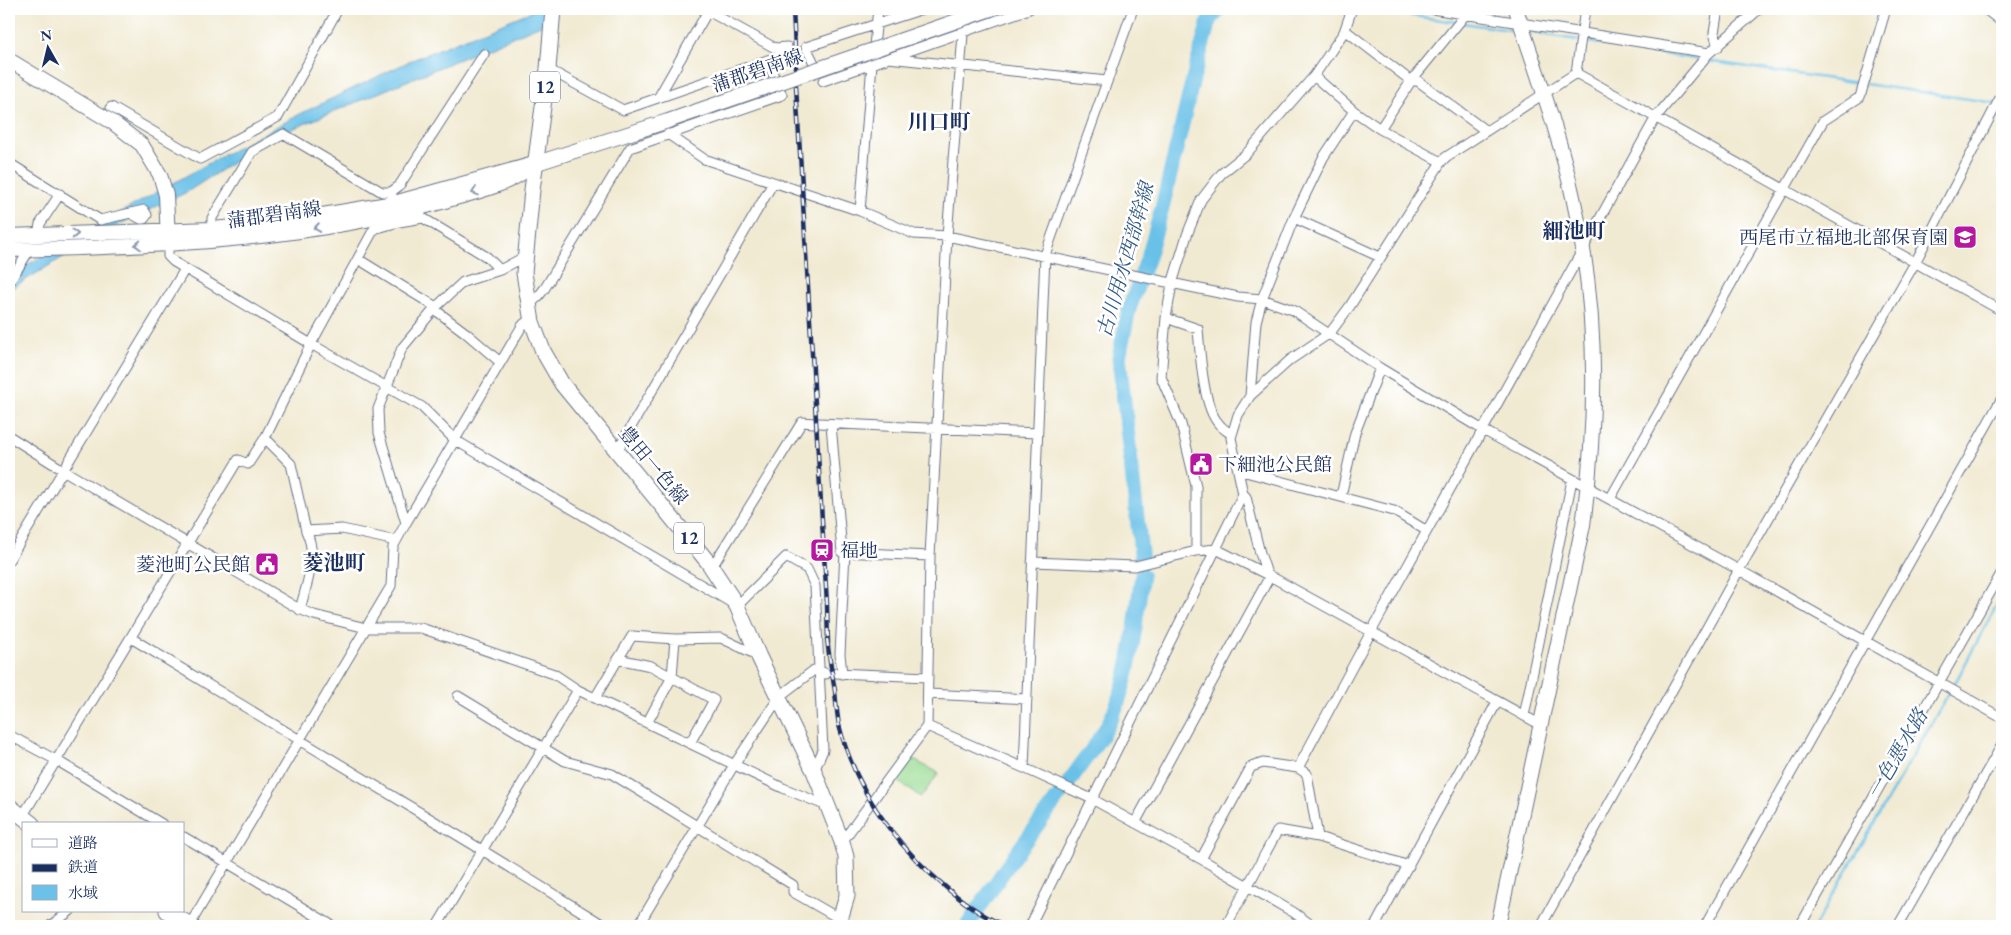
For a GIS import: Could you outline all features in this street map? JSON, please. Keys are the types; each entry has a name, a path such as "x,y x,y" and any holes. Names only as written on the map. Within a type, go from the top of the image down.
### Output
{"main road":[{"name":"豊田一色線","path":"553,9 548,69 534,164 524,257 524,273 532,322 543,351 562,384 712,567 737,606 814,771 842,842 846,857 847,896 839,923"},
{"name":"蒲郡碧南線","path":"9,236 168,237 271,235 395,208 466,195 515,178 534,164 668,128 991,9"},
{"path":"1498,926 1568,596 1588,488 1594,388 1592,331 1583,248 1573,197 1557,135 1516,9"},
{"path":"1990,9 2002,19"},
{"path":"9,60 112,122 142,146 160,174 166,195 168,237"},
{"name":"蒲郡碧南線","path":"9,250 168,237 212,229 269,224 395,208"},
{"path":"9,806 27,820"},
{"path":"169,912 190,926"}],"street":[{"path":"111,107 200,159 278,117 338,9"},
{"path":"860,211 878,9"},
{"path":"814,63 806,47 923,9"},
{"path":"842,842 927,726 930,556 947,236 965,9"},
{"path":"823,81 1029,9"},
{"path":"1024,768 1045,256 1133,9"},
{"path":"1432,9 1464,16 1521,23 1581,37 1708,54"},
{"path":"1134,823 1268,575 1260,553 1246,497 1243,494 1234,456 1231,434 1238,415 1250,396 1290,360 1330,333 1350,306 1441,162 1576,73 1585,9"},
{"path":"1718,9 1714,34 1718,47"},
{"path":"1298,768 1370,632 1656,117 1708,54 1759,9"},
{"path":"1610,500 1823,121 1860,97 1886,9"},
{"path":"548,69 623,110 788,54 787,47 774,48 709,10 658,98"},
{"path":"1196,551 1196,486 1181,424 1161,377 1166,318 1172,284 1187,235 1201,200 1221,174 1247,153 1314,76 1345,30 1352,10"},
{"path":"1380,129 1411,80 1464,16"},
{"path":"1345,30 1411,80 1418,81 1486,131"},
{"path":"27,820 56,760 238,460 248,464 265,438 311,344 374,229 395,208 399,186 484,54"},
{"path":"888,58 1107,81"},
{"path":"528,305 538,298 545,288 630,148 668,128 782,95 767,60"},
{"path":"1576,73 2002,310"},
{"path":"1314,76 1354,111 1380,129 1441,162"},
{"path":"1541,926 1739,570 1916,261 2002,94"},
{"path":"1250,396 1256,322 1262,299 1294,218 1323,158 1354,111"},
{"path":"668,128 704,159 860,211 914,234 947,236 1172,284 1238,297 1262,299 1293,310 1380,368 1483,430 1739,570 2002,718"},
{"path":"212,229 212,218 252,152 284,134 382,192 395,208 423,218 487,257 500,270"},
{"path":"9,163 100,220 130,213"},
{"path":"617,451 773,183"},
{"path":"38,235 40,224 60,194"},
{"path":"1294,218 1380,257"},
{"path":"168,237 168,256 185,269 422,408 454,440 737,606 786,557 807,568 815,586 831,673 823,750 814,771"},
{"path":"9,283 30,249"},
{"path":"406,523 380,433 378,409 402,348 435,308 463,282 500,270 524,257"},
{"path":"358,259 435,308 500,362"},
{"path":"9,560 185,269"},
{"path":"1166,318 1198,329 1204,388 1214,419 1231,434"},
{"path":"190,926 226,862 391,586 393,547 406,523 522,326 525,323 532,322"},
{"path":"1341,496 1355,433 1380,368"},
{"path":"1704,926 2002,398"},
{"path":"712,567 802,422 1037,433"},
{"path":"831,424 842,552 930,556"},
{"path":"9,436 300,610 366,628 421,628 554,674 578,690 646,723 809,800 827,806"},
{"path":"265,438 292,464 306,531 311,540 313,557 300,610"},
{"path":"1238,470 1394,511 1427,531"},
{"path":"1524,716 1572,480"},
{"path":"1030,926 1047,896 1092,800 1243,494"},
{"path":"306,531 342,529 396,541"},
{"path":"1032,562 1135,566 1196,551 1216,549 1268,575 1541,725"},
{"path":"831,673 840,654 846,552"},
{"path":"1800,926 2002,572"},
{"path":"595,698 632,636 675,639 721,638 759,656"},
{"path":"131,638 605,926"},
{"path":"646,723 672,677 675,639"},
{"path":"618,659 651,666 714,700 690,743"},
{"path":"638,926 734,764 780,696 814,670 831,673 928,677"},
{"path":"437,926 578,690"},
{"path":"928,694 1027,699"},
{"path":"458,696 566,761 612,774 698,825 794,884 793,892 839,923"},
{"path":"1375,926 1497,702"},
{"path":"927,726 1092,800 1201,859 1293,912 1313,926"},
{"path":"9,735 56,760 159,822"},
{"path":"1898,926 2002,745"},
{"path":"1201,859 1251,767 1263,763 1298,768 1307,774 1318,836"},
{"path":"1226,926 1249,887 1278,830 1318,836 1409,866"},
{"path":"185,838 333,926"},
{"path":"50,926 69,912"}],"green space":[{"path":"910,758 939,773 921,797 894,779"}],"water":[{"path":"537,9 561,9 548,22 292,129 260,145 187,192 111,228 9,290 9,275 302,113 412,60"}],"waterway":[{"name":"古川用水西部幹線","path":"1142,561 1119,357 1129,309 1149,254 1162,208 1209,21 1220,9"},
{"path":"1366,9 1455,22"},
{"path":"1463,23 1509,30"},
{"path":"1534,33 1578,40"},
{"path":"1583,41 1701,60"},
{"path":"1707,61 1996,103"},
{"name":"古川用水西部幹線","path":"1069,782 1106,728 1121,693 1131,654 1142,575"},
{"name":"一色悪水路","path":"1953,687 2002,595"},
{"name":"一色悪水路","path":"1815,926 1950,691"},
{"name":"古川用水西部幹線","path":"967,926 1012,859 1062,792"}],"railway":[{"path":"793,9 796,69"},
{"path":"796,86 828,644"},
{"path":"827,639 839,725 846,750 867,795 880,816 912,855 949,890 983,915 1006,926"}],"place":[{"name":"西尾市立福地北部保育園","path":"1965,237"},
{"name":"下細池公民館","path":"1201,464"},
{"name":"福地","path":"822,550"},
{"name":"菱池町公民館","path":"267,564"}],"district":[{"name":"川口町","path":"939,122"},
{"name":"細池町","path":"1574,231"},
{"name":"菱池町","path":"334,563"}]}
